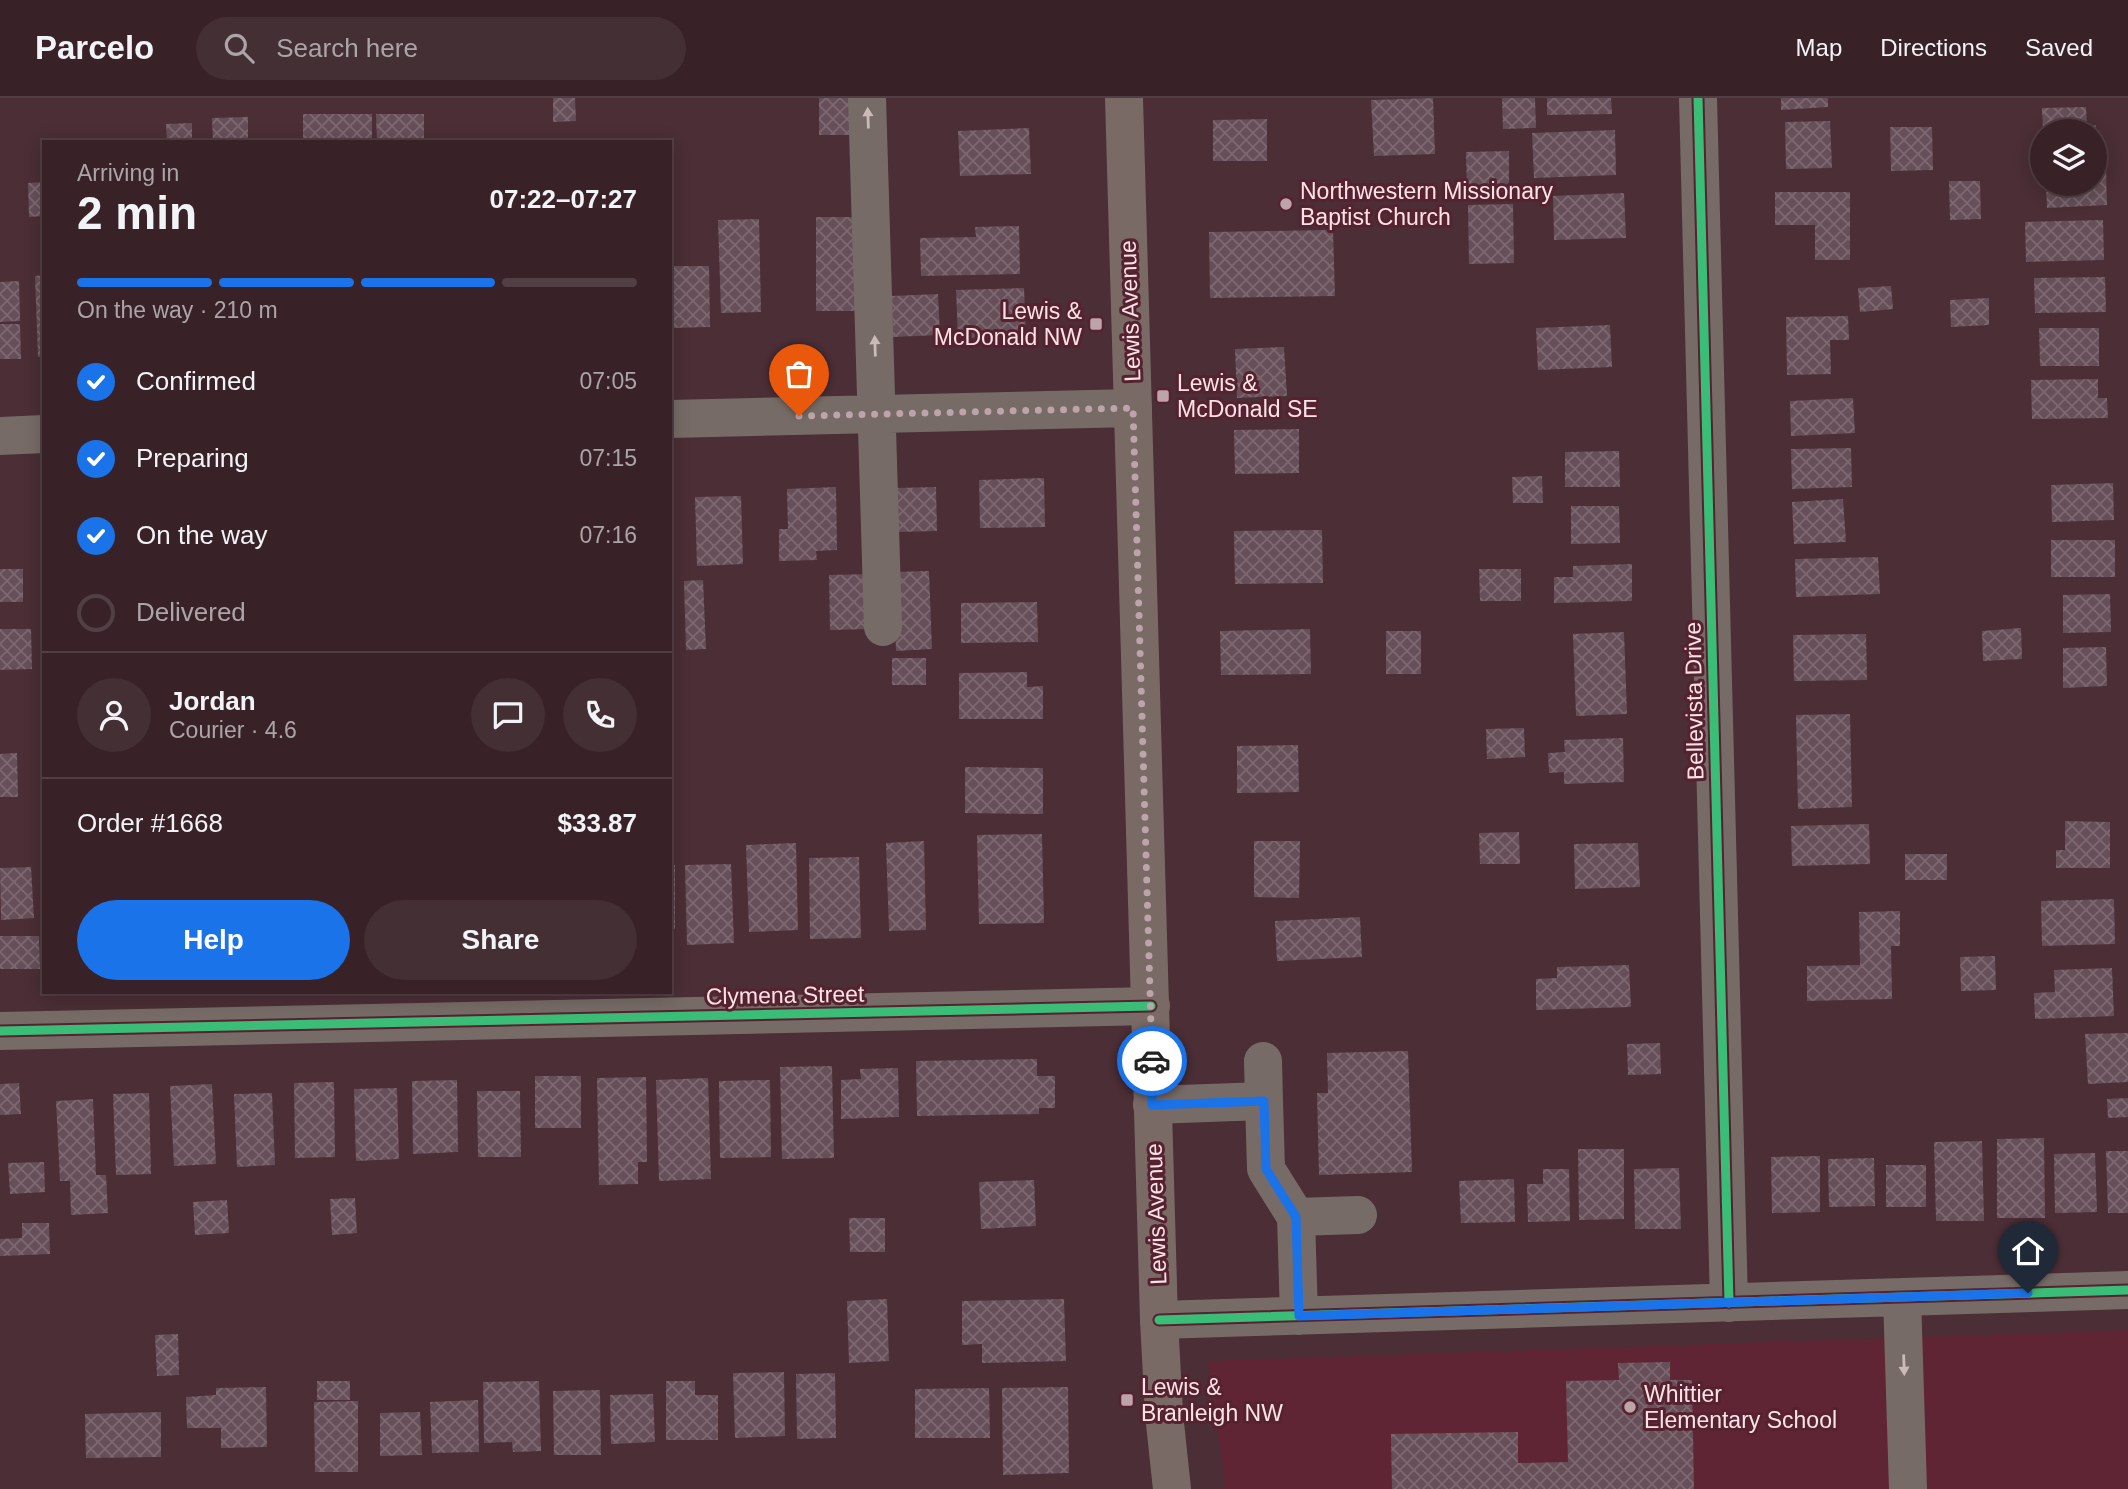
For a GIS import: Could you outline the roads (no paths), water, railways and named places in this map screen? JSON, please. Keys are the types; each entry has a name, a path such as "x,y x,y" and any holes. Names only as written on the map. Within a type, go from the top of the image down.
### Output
{"main road":[{"name":"Lewis Avenue","path":"1124,98 1152,1105 1164,1414 1172,1489"}],"street":[{"path":"867,98 883,626"},
{"name":"Bellevista Drive","path":"1698,98 1729,1303"},
{"path":"672,419 1133,408"},
{"path":"0,436 42,435"},
{"name":"Clymena Street","path":"0,1031 1151,1006"},
{"path":"1263,1061 1266,1169 1296,1217 1299,1316"},
{"path":"1152,1105 1264,1101"},
{"path":"1296,1217 1358,1215"},
{"path":"1160,1320 2128,1290"},
{"path":"1902,1297 1908,1489"}],"place":[{"name":"Northwestern Missionary Baptist Church","path":"1286,204"},
{"name":"Lewis & McDonald NW","path":"1096,324"},
{"name":"Lewis & McDonald SE","path":"1163,396"},
{"name":"Lewis & Branleigh NW","path":"1127,1400"},
{"name":"Whittier Elementary School","path":"1630,1407"}]}
